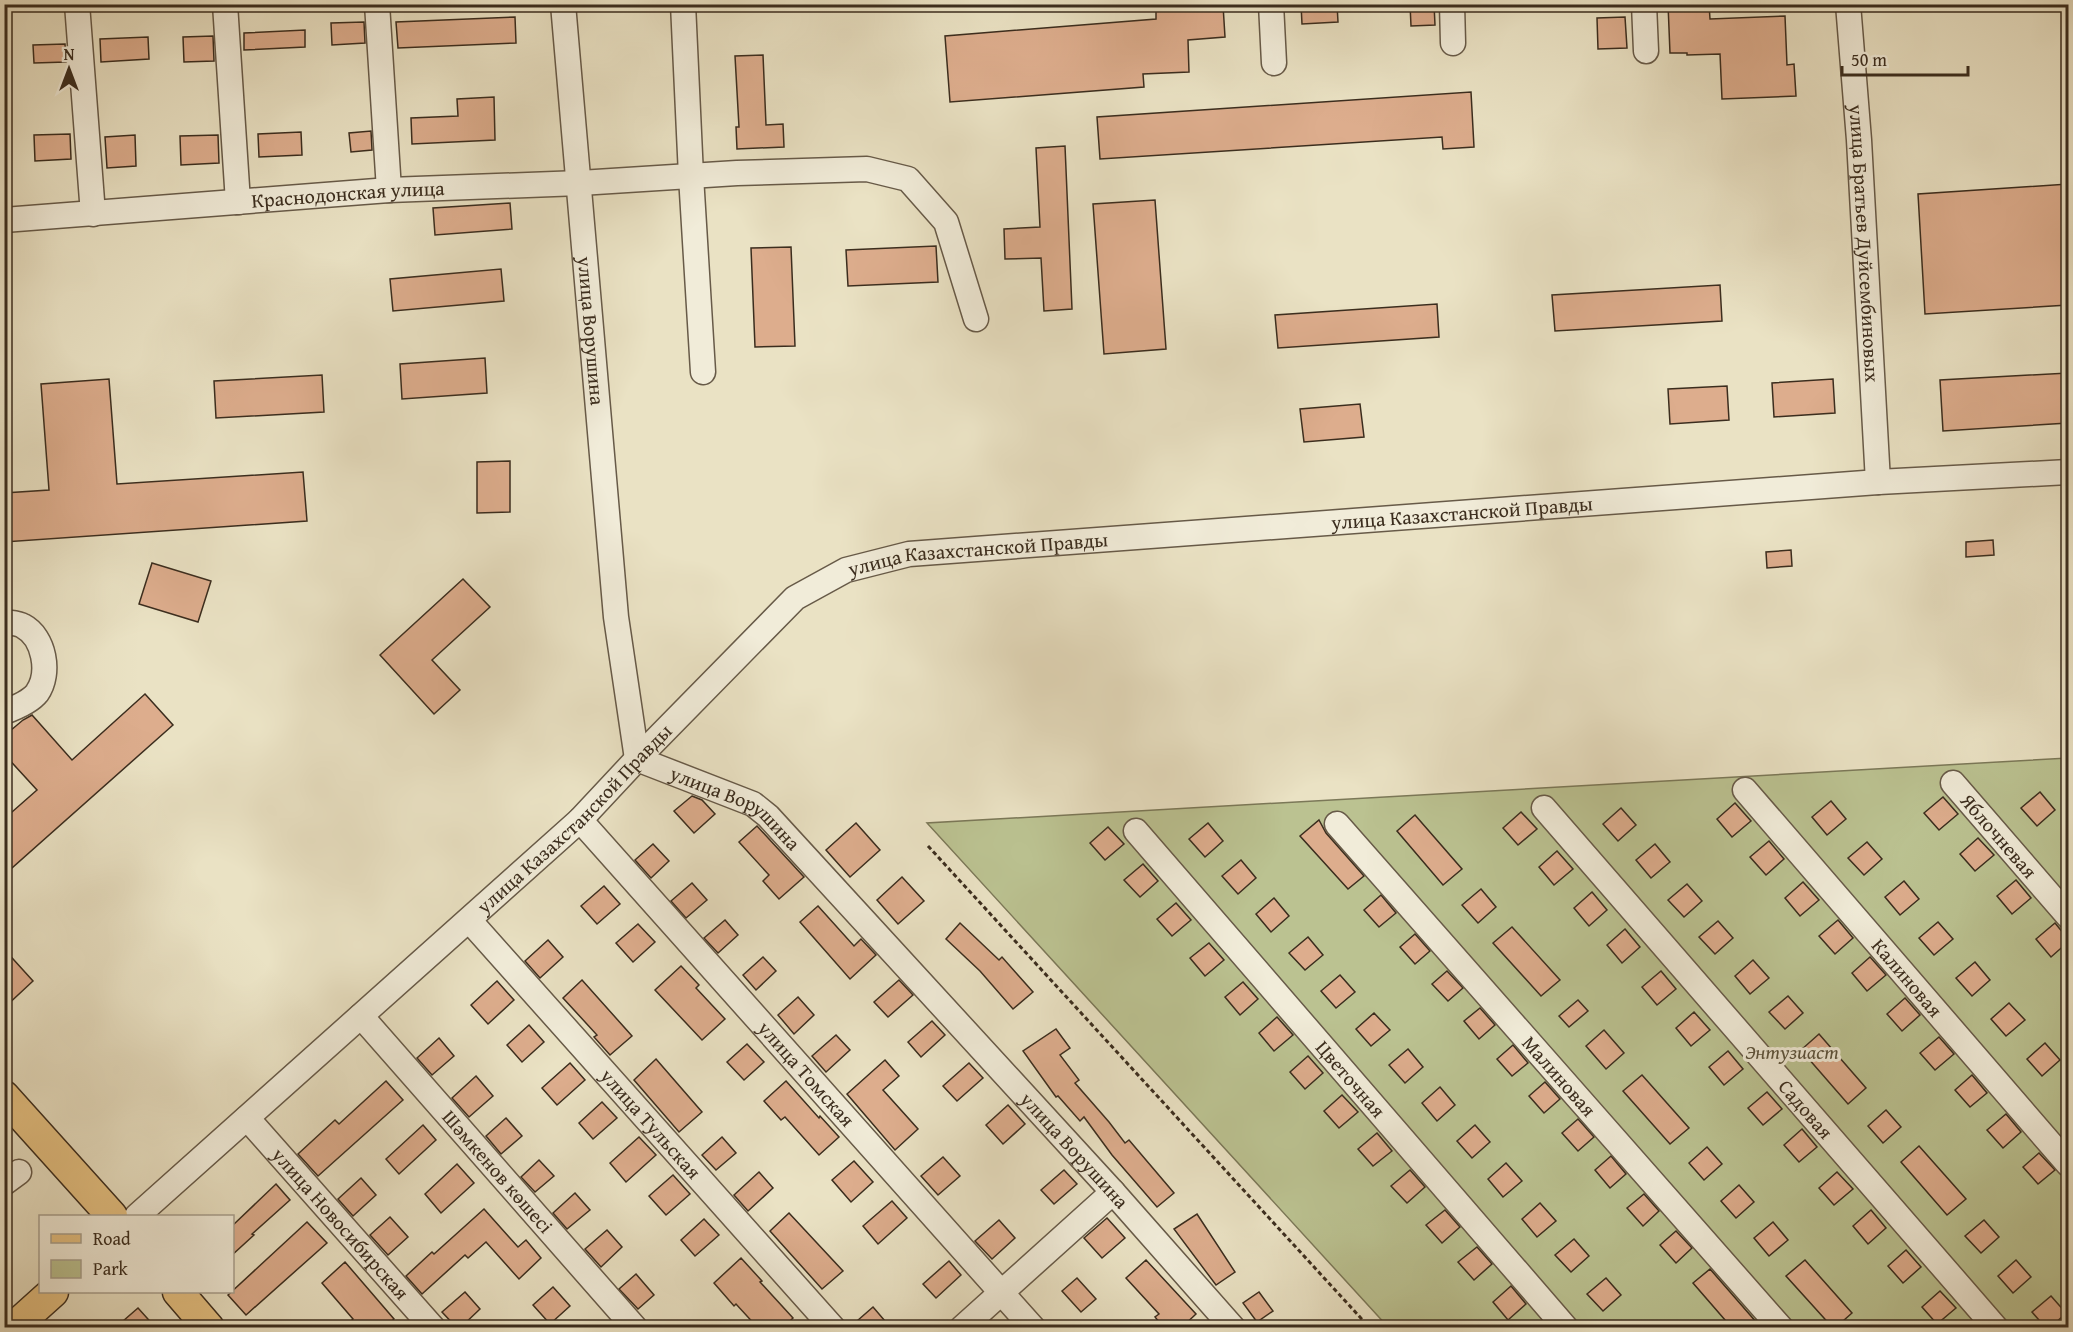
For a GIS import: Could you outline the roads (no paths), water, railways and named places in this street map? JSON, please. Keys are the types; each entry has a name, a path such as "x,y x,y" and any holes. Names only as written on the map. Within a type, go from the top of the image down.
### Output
{"main road":[{"path":"4,1096 111,1215"},
{"path":"13,1328 52,1293"},
{"path":"179,1293 209,1328"}],"street":[{"path":"77,4 93,214"},
{"path":"225,4 238,202"},
{"path":"377,4 389,190"},
{"name":"улица Ворушина","path":"563,4 616,617 638,759 753,804 768,816 1113,1192 1233,1328"},
{"path":"683,4 703,372"},
{"path":"1271,4 1274,63"},
{"path":"1452,4 1453,43"},
{"path":"1644,4 1646,51"},
{"name":"улица Братьев Дуйсембиновых","path":"1848,4 1859,140 1878,482"},
{"name":"Краснодонская улица","path":"4,220 389,190 867,169 908,179 946,222 976,319"},
{"name":"улица Казахстанской Правды","path":"138,1215 580,820 795,598 846,570 909,554 1878,482 2068,472"},
{"path":"4,622 21,625 32,633 42,646 44,674 37,692 24,703 4,712"},
{"name":"Яблочневая","path":"1953,783 2068,916"},
{"name":"Калиновая","path":"1745,790 2068,1164"},
{"name":"Садовая","path":"1544,808 1996,1328"},
{"name":"улица Томская","path":"580,820 1033,1328"},
{"name":"Малиновая","path":"1337,824 1781,1328"},
{"name":"Цветочная","path":"1136,831 1566,1328"},
{"name":"улица Тульская","path":"469,920 834,1328"},
{"name":"Шәмкенов көшесі","path":"362,1016 635,1328"},
{"name":"улица Новосибирская","path":"247,1118 434,1328"},
{"path":"962,1328 1113,1192"}],"park label":[{"name":"Энтузиаст","path":"1792,1052"}]}
